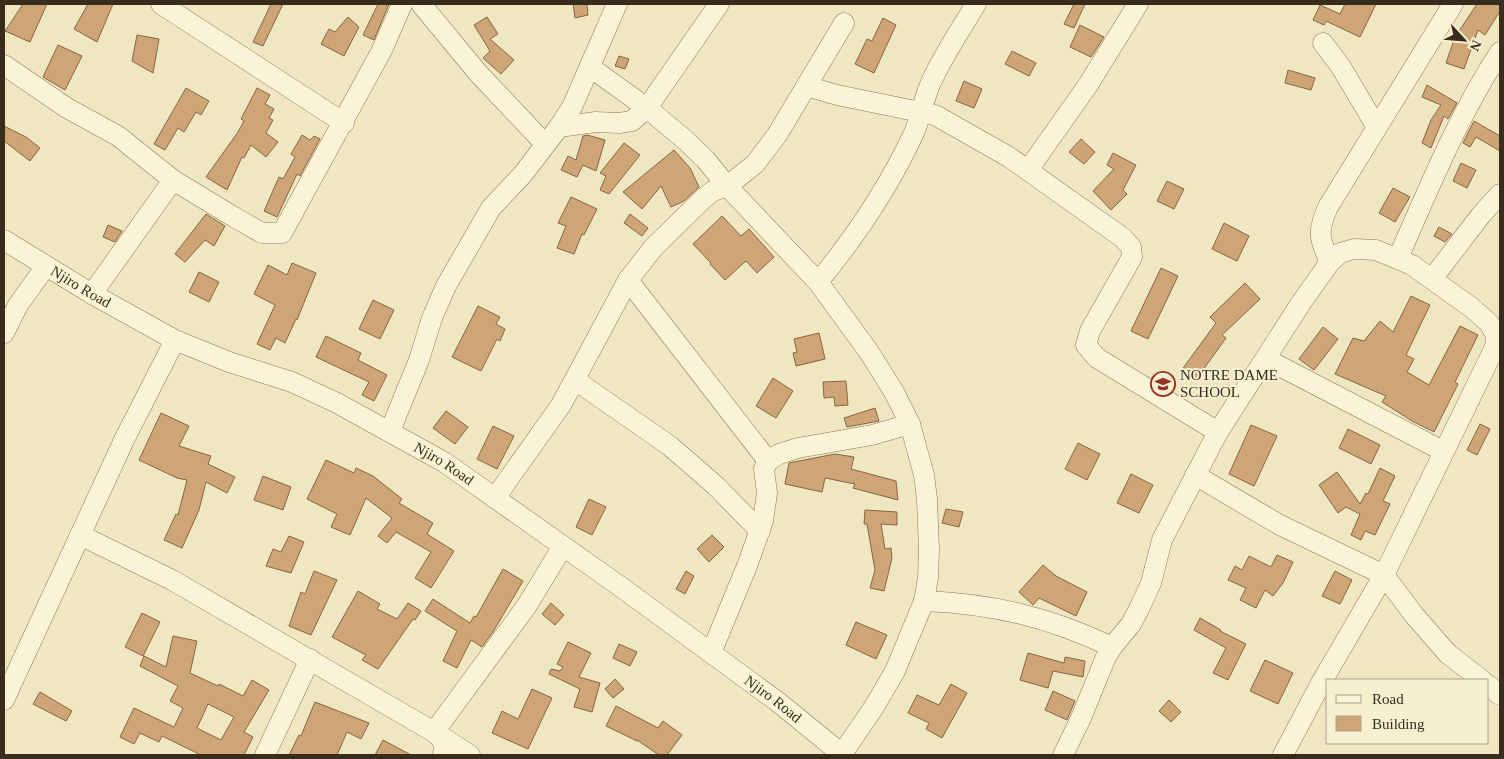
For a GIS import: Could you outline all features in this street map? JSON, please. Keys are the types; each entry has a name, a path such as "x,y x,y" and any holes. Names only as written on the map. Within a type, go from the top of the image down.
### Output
{"street":[{"path":"161,4 344,122"},
{"path":"4,65 67,108 118,136 174,180 234,218 262,233 282,233 382,50 402,4"},
{"path":"421,4 478,73 545,144"},
{"path":"390,431 419,360 432,318 446,286 491,208 522,174 559,128 572,107 617,4"},
{"path":"559,128 596,122 619,123 632,121 647,108 719,4"},
{"path":"818,282 847,247 889,182 914,133 929,87 976,4"},
{"path":"1028,170 1088,85 1138,4"},
{"path":"1330,262 1322,246 1321,223 1341,183 1452,4"},
{"path":"494,498 543,432 575,380 628,280 653,248 692,209 713,191 727,186 754,164 777,135 844,24"},
{"path":"1323,43 1340,66 1376,126"},
{"path":"1398,258 1444,155 1500,52"},
{"path":"590,67 647,108 705,159 727,186 818,282 869,352 894,392 910,424 924,475 927,499 929,550 928,578 924,601 895,670 874,708 843,755"},
{"path":"806,86 847,98 934,115 1009,157 1123,238 1131,247 1132,257 1090,331 1087,340 1088,348 1097,358 1218,432"},
{"path":"92,294 174,180"},
{"path":"1432,279 1481,215 1500,194"},
{"name":"Njiro Road","path":"4,240 92,294 175,340 229,362 292,382 337,403 444,462 778,702 843,755"},
{"path":"1063,755 1081,718 1105,659 1112,647 1131,624 1140,608 1151,583 1162,540 1218,432 1301,303 1330,262 1340,253 1354,249 1376,250 1412,265 1432,279 1472,308 1489,323 1498,336 1495,347 1384,575 1321,683 1283,755"},
{"path":"4,333 18,305 46,266"},
{"path":"628,280 768,461"},
{"path":"4,700 125,438 175,340"},
{"path":"1266,359 1443,451"},
{"path":"575,380 670,446 716,486 760,531"},
{"path":"711,653 760,531 767,502 764,469 768,461 779,454 798,448 872,434 910,424"},
{"path":"1195,475 1280,525 1384,575 1414,615 1448,654 1481,679"},
{"path":"80,535 172,580 310,659 470,755"},
{"path":"434,732 526,607 563,546"},
{"path":"924,601 985,606 1028,615 1064,626 1112,647"},
{"path":"265,755 310,659"},
{"path":"1489,686 1500,695"},
{"path":"434,732 442,739 443,755"}],"building":[{"path":"23,4 47,4 30,42 5,31"},
{"path":"88,4 113,4 97,42 74,29"},
{"path":"271,4 283,4 263,46 253,42"},
{"path":"378,4 389,4 374,40 363,35"},
{"path":"573,4 587,4 588,15 575,18"},
{"path":"1074,4 1085,4 1074,28 1064,24"},
{"path":"1345,4 1376,4 1360,37 1326,21 1324,25 1313,20 1320,5 1340,14"},
{"path":"1477,4 1500,4 1500,11 1485,35 1478,30 1464,69 1446,63 1455,37"},
{"path":"348,17 359,27 344,56 321,44 329,29 335,32"},
{"path":"487,17 498,34 490,39 514,60 501,74 483,58 490,51 474,25"},
{"path":"883,18 896,25 874,73 855,64 867,39 872,41"},
{"path":"1080,25 1104,37 1091,57 1070,47"},
{"path":"137,35 159,39 153,73 132,61"},
{"path":"58,45 82,56 65,90 43,77"},
{"path":"1012,51 1036,63 1029,76 1005,64"},
{"path":"619,56 629,59 625,69 615,66"},
{"path":"1288,70 1315,78 1311,90 1285,83"},
{"path":"964,81 982,89 974,108 956,101"},
{"path":"1427,85 1457,103 1448,119 1444,116 1431,148 1422,143 1431,120 1441,105 1422,97"},
{"path":"186,88 209,101 201,115 196,112 184,132 178,128 165,150 154,144"},
{"path":"257,88 270,95 265,104 274,109 269,118 273,120 266,133 278,142 266,157 251,145 244,158 242,157 227,190 206,177 238,132 244,121 241,119"},
{"path":"1474,121 1500,136 1500,151 1476,137 1470,147 1463,143"},
{"path":"4,126 26,137 40,148 30,161 4,141"},
{"path":"302,135 310,140 314,136 320,139 300,176 297,174 277,217 264,211 279,177 283,179 295,157 291,154"},
{"path":"587,135 605,140 596,171 583,165 577,177 561,170 568,156 576,160 583,136"},
{"path":"1081,139 1095,152 1084,164 1069,152"},
{"path":"624,143 640,155 609,194 600,190 606,176 600,173"},
{"path":"674,150 690,168 699,187 684,201 671,207 661,186 642,209 623,192"},
{"path":"1113,153 1136,165 1123,190 1127,194 1111,210 1093,191 1114,169 1107,165"},
{"path":"1461,163 1476,170 1467,188 1453,181"},
{"path":"1167,181 1184,189 1174,209 1157,201"},
{"path":"1393,188 1410,197 1395,222 1379,213"},
{"path":"571,197 597,209 584,235 582,234 574,254 557,248 566,226 558,223"},
{"path":"206,214 225,226 214,246 205,240 185,262 175,254"},
{"path":"630,214 648,228 642,236 624,223"},
{"path":"722,216 741,236 749,229 774,257 757,273 746,261 725,280 693,244"},
{"path":"1224,223 1249,236 1237,261 1212,249"},
{"path":"108,225 122,231 115,242 103,237"},
{"path":"1439,227 1452,234 1445,242 1434,236"},
{"path":"292,263 316,273 297,320 285,343 276,338 270,350 257,344 275,305 254,294 268,265 287,275"},
{"path":"1161,268 1178,276 1148,339 1131,331"},
{"path":"199,272 219,282 209,302 189,292"},
{"path":"1245,283 1260,299 1222,335 1226,338 1195,381 1181,371 1216,323 1210,317"},
{"path":"1411,296 1430,305 1406,355 1414,359 1407,372 1429,385 1460,326 1478,335 1455,382 1458,384 1434,432 1382,402 1386,396 1335,374 1353,338 1364,341 1380,321 1393,332"},
{"path":"373,300 394,310 380,339 359,329"},
{"path":"478,306 500,317 496,324 505,329 500,341 497,339 481,371 452,357"},
{"path":"1323,327 1338,339 1314,370 1299,359"},
{"path":"819,333 825,359 796,366 793,353 797,352 794,339"},
{"path":"326,336 361,353 358,360 387,375 374,401 362,395 369,382 316,357"},
{"path":"773,378 793,391 776,418 756,406"},
{"path":"846,381 848,405 835,406 834,397 824,398 823,382"},
{"path":"875,408 879,421 847,427 844,418"},
{"path":"446,411 468,427 455,444 433,428"},
{"path":"161,413 189,426 179,446 211,456 208,464 235,477 227,493 206,482 199,510 182,548 164,540 176,514 178,515 187,480 177,478 139,460"},
{"path":"1480,424 1490,429 1477,455 1467,450"},
{"path":"1251,425 1277,436 1254,486 1229,474"},
{"path":"493,426 514,436 497,469 477,459"},
{"path":"1348,429 1380,445 1371,464 1339,448"},
{"path":"1078,443 1100,454 1087,480 1065,469"},
{"path":"835,454 854,457 851,469 896,481 898,500 853,488 855,484 825,478 822,492 785,484 789,463"},
{"path":"326,460 354,473 356,468 373,476 402,499 399,503 433,523 427,534 454,551 431,588 415,578 431,552 396,532 387,543 378,536 392,518 366,498 350,535 331,527 337,514 307,499"},
{"path":"1380,468 1395,476 1383,501 1390,504 1375,535 1365,531 1361,540 1351,535 1360,514 1346,507 1338,513 1319,485 1337,472 1360,504 1366,493 1368,494"},
{"path":"1131,474 1153,485 1139,513 1117,503"},
{"path":"263,476 291,487 283,510 254,500"},
{"path":"589,499 606,507 592,535 576,527"},
{"path":"946,509 963,512 959,527 942,523"},
{"path":"865,510 897,512 897,525 881,524 885,549 891,548 892,558 884,591 870,588 875,570 867,524 864,524"},
{"path":"712,535 724,547 709,562 697,549"},
{"path":"289,536 304,542 291,573 266,566 273,549 281,552"},
{"path":"1277,555 1293,562 1283,583 1273,596 1265,590 1256,608 1240,600 1246,588 1228,580 1235,566 1242,570 1249,556 1271,567"},
{"path":"1043,565 1056,576 1087,592 1076,616 1039,598 1033,605 1019,592"},
{"path":"503,569 523,581 493,632 482,647 471,640 457,668 443,661 457,631 425,611 433,599 470,623 474,616 476,617"},
{"path":"314,571 337,580 311,635 289,626 301,592 305,594"},
{"path":"686,571 694,576 685,594 676,589"},
{"path":"1335,571 1352,580 1340,604 1322,596"},
{"path":"358,591 380,604 377,609 397,619 408,603 421,611 415,620 413,619 378,669 362,660 366,655 332,637"},
{"path":"551,603 564,615 555,625 542,614"},
{"path":"142,613 160,622 143,656 125,647"},
{"path":"1200,618 1246,644 1228,680 1213,673 1226,648 1194,630"},
{"path":"856,622 887,635 876,659 846,645"},
{"path":"173,636 197,641 190,673 243,696 252,680 269,690 244,732 253,737 244,755 201,755 162,736 159,742 140,733 134,744 120,737 134,708 174,727 183,708 170,701 178,686 140,666 144,656 166,667","holes":["208,704 234,717 221,740 197,728"]},
{"path":"568,642 591,653 579,677 600,683 592,712 574,707 580,689 549,674 551,669 560,671 563,667 557,664"},
{"path":"619,644 637,652 630,666 613,658"},
{"path":"1028,653 1064,663 1065,657 1085,661 1083,677 1053,671 1048,688 1020,680"},
{"path":"1265,660 1293,673 1278,704 1250,691"},
{"path":"615,679 624,689 613,698 605,689"},
{"path":"951,684 967,693 942,738 926,729 929,723 908,713 917,695 939,705"},
{"path":"532,689 552,698 528,749 492,733 502,711 518,719"},
{"path":"1053,691 1075,701 1067,720 1045,710"},
{"path":"40,692 72,711 66,721 33,704"},
{"path":"1169,700 1181,712 1171,722 1159,711"},
{"path":"315,702 369,723 361,739 347,732 337,755 289,755 299,735 301,736"},
{"path":"616,706 658,728 663,721 682,735 667,755 659,755 637,740 606,726"},
{"path":"383,740 411,755 375,755"}],"place":[{"name":"NOTRE DAME SCHOOL","path":"1163,384"}]}
